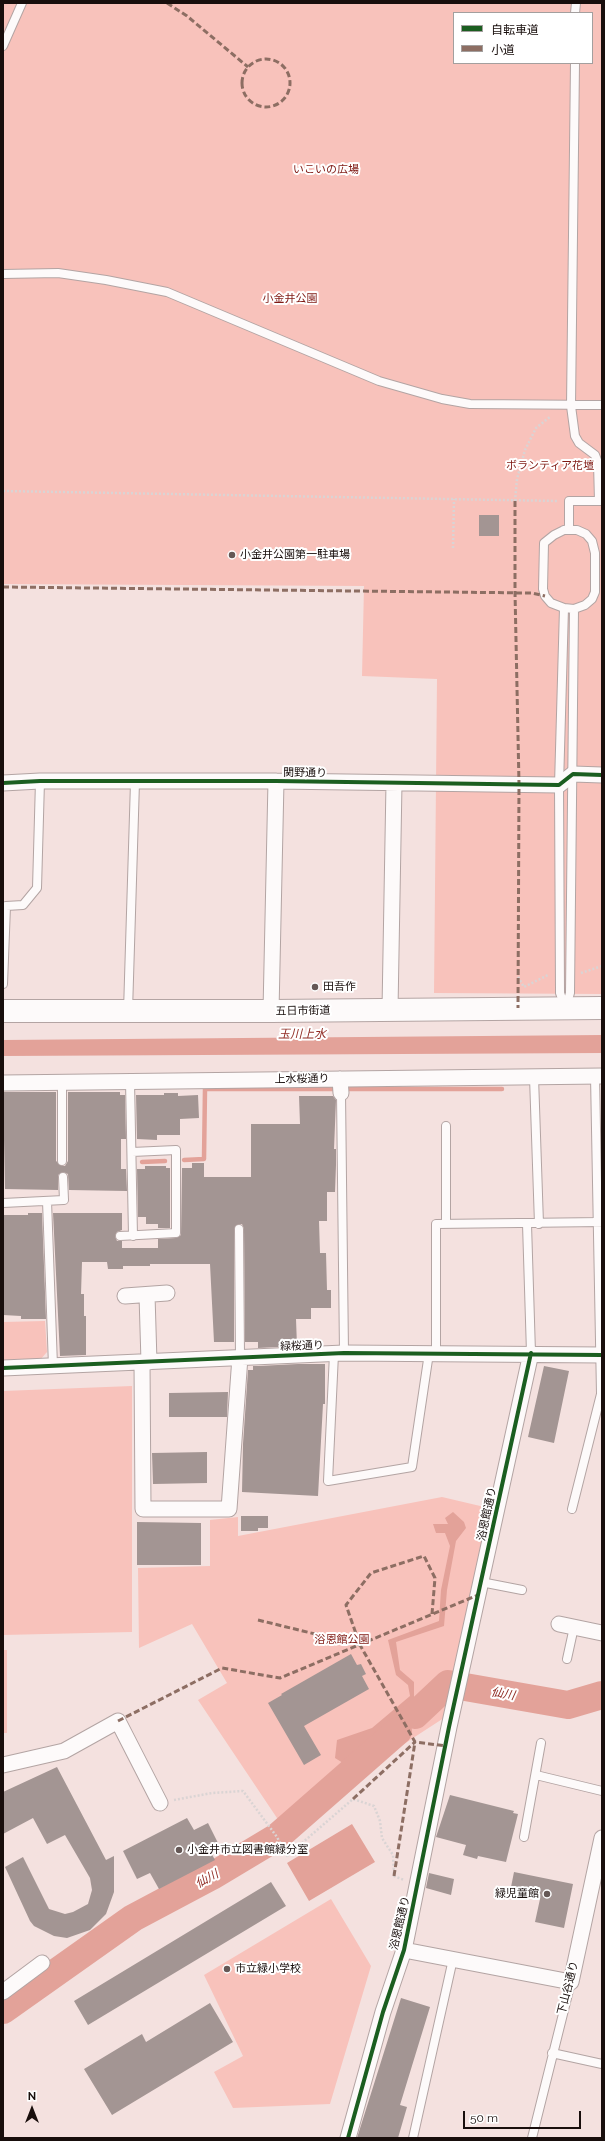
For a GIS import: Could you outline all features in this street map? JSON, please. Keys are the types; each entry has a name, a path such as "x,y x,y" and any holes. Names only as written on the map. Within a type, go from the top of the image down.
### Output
{"main road":[{"name":"五日市街道","path":"3,1011 128,1012 602,1008"}],"street":[{"path":"559,785 573,774 602,775"},
{"name":"関野通り","path":"3,783 40,780 135,782 276,781 559,785"},
{"path":"271,1011 276,781"},
{"path":"390,1009 394,783"},
{"name":"上水桜通り","path":"3,1083 130,1081 340,1086 534,1077 599,1076"},
{"path":"125,1296 167,1293"},
{"path":"147,1295 143,1509 229,1509 240,1357"},
{"name":"緑桜通り","path":"3,1368 339,1354 531,1353 601,1355"},
{"name":"浴恩館通り","path":"348,2138 383,2012 404,1950 454,1707 531,1353"},
{"path":"559,1624 602,1633"},
{"path":"3,1765 64,1752 118,1721 160,1803"},
{"name":"下山谷通り","path":"571,1982 596,1900 602,1838"},
{"path":"404,1950 571,1982"},
{"path":"3,1992 42,1963"}],"lane":[{"path":"3,46 22,3"},
{"path":"569,530 569,501 600,501 598,462 595,456 579,443 575,436 571,406 575,64"},
{"path":"3,274 58,273 106,280 167,292 379,381 442,399 470,404 552,406 602,405"},
{"path":"564,530 569,530 577,530 586,534 592,541 595,554 598,593 588,602 574,608 564,608 551,603 545,596 543,589 544,543 554,535 564,530"},
{"path":"564,608 559,785 560,993 565,1008"},
{"path":"565,1008 570,993 574,608"},
{"path":"3,984 6,906 23,905 37,888 40,780"},
{"path":"128,1012 135,782"},
{"path":"572,1509 601,1394 599,1076"},
{"path":"534,1077 539,1224"},
{"path":"130,1081 133,1236"},
{"path":"62,1082 62,1161"},
{"path":"340,1086 339,1354 328,1481 412,1467 432,1353 436,1224 539,1224 600,1222"},
{"path":"446,1126 446,1223"},
{"path":"120,1236 176,1233 176,1150 132,1152"},
{"path":"3,1203 64,1200 63,1177"},
{"path":"47,1201 53,1366"},
{"path":"527,1224 531,1353"},
{"path":"239,1229 240,1357"},
{"path":"481,1582 522,1590"},
{"path":"567,1659 574,1627"},
{"path":"524,1837 541,1743"},
{"path":"536,1775 602,1791"},
{"path":"413,2138 454,1959"},
{"name":"下山谷通り","path":"532,2138 552,2053 571,1982"},
{"path":"552,2053 602,2064"}],"path":[{"path":"515,500 516,478 525,450 536,428 552,415 552,406"},
{"path":"3,491 569,501"},
{"path":"453,548 454,499"},
{"path":"579,974 602,966"},
{"path":"518,977 524,987 550,973"},
{"path":"160,1803 212,1793 243,1791 277,1837 287,1856 353,1799 374,1806 380,1821 382,1838 393,1855 394,1876 418,1885"}],"green space":[{"name":"小金井公園","path":"3,3 602,3 602,994 434,993 437,679 362,676 364,586 3,584"},
{"path":"45,1321 47,1352 40,1360 3,1362 3,1322"},
{"path":"132,1386 132,1632 3,1635 3,1391"},
{"name":"浴恩館公園","path":"442,1497 493,1509 450,1714 281,1824 198,1700 227,1683 192,1624 139,1648 138,1568 210,1566 210,1520 238,1517 238,1536"},
{"path":"3,1650 7,1650 7,1733 3,1733"},
{"path":"331,1899 371,1966 330,2104 233,2108 214,2072 243,2056 204,1975"}],"shaded area":[{"path":"602,1035 602,1053 3,1056 3,1040"},
{"path":"453,1512 464,1522 466,1528 456,1541 447,1590 444,1626 396,1642 400,1670 414,1682 414,1700 351,1768 335,1758 337,1740 372,1728 410,1696 408,1685 396,1675 388,1640 439,1621 441,1590 450,1546 445,1533 436,1533 433,1524 448,1524 445,1518"},
{"path":"352,1824 375,1862 309,1901 287,1863"}],"building":[{"path":"479,515 499,515 499,536 479,536"},
{"path":"3,1092 56,1092 56,1161 62,1166 65,1166 68,1161 68,1092 120,1092 120,1095 125,1095 126,1139 121,1139 121,1169 126,1169 127,1191 69,1190 68,1174 63,1172 58,1175 58,1190 5,1189"},
{"path":"164,1093 178,1093 178,1096 198,1095 199,1118 180,1119 180,1135 157,1135 157,1140 137,1139 136,1095 164,1095"},
{"path":"299,1096 333,1096 336,1100 334,1149 336,1149 336,1165 335,1192 327,1192 327,1221 319,1221 320,1253 326,1253 327,1290 331,1290 331,1308 311,1308 311,1319 296,1319 297,1346 258,1348 258,1342 245,1342 244,1229 242,1224 239,1224 234,1229 234,1342 214,1342 210,1264 150,1264 150,1266 123,1266 123,1269 108,1269 107,1262 82,1262 81,1294 84,1294 84,1316 86,1316 86,1355 60,1356 53,1213 122,1213 122,1230 117,1232 115,1236 117,1241 122,1241 122,1248 158,1248 158,1239 176,1238 181,1235 182,1168 192,1168 192,1163 204,1163 204,1177 251,1177 251,1124 300,1124"},
{"path":"145,1166 166,1166 166,1168 170,1168 170,1228 158,1228 158,1224 146,1224 146,1217 138,1217 137,1169 145,1169"},
{"path":"28,1213 42,1213 46,1319 21,1319 21,1316 3,1315 3,1215 28,1215"},
{"path":"325,1364 325,1404 323,1404 318,1496 242,1492 243,1444 248,1370 253,1370 253,1366"},
{"path":"544,1366 569,1371 554,1443 528,1437"},
{"path":"228,1392 227,1417 169,1417 169,1393"},
{"path":"207,1452 207,1483 153,1484 152,1453"},
{"path":"241,1516 268,1516 268,1528 258,1528 258,1531 241,1531"},
{"path":"137,1522 201,1523 201,1565 137,1565"},
{"path":"351,1654 357,1665 361,1664 366,1674 362,1676 369,1689 304,1726 321,1755 304,1765 268,1703"},
{"path":"57,1767 106,1860 114,1856 114,1892 106,1914 90,1930 67,1938 54,1936 34,1926 30,1921 5,1867 23,1857 49,1909 65,1914 73,1912 88,1904 92,1890 90,1878 65,1835 47,1844 33,1818 3,1834 3,1792"},
{"path":"450,1795 514,1811 513,1813 518,1814 506,1862 478,1856 477,1859 463,1855 466,1845 436,1837"},
{"path":"187,1818 194,1830 208,1823 219,1845 209,1849 215,1860 159,1889 150,1873 137,1879 123,1851"},
{"path":"514,1872 573,1884 564,1928 535,1922 540,1899 510,1892"},
{"path":"429,1873 454,1879 451,1895 426,1888"},
{"path":"271,1882 286,1906 88,2025 74,2001"},
{"path":"401,1998 430,2007 400,2105 407,2107 398,2138 357,2138"},
{"path":"210,2003 233,2042 112,2115 84,2069 142,2034 146,2042"}],"waterway":[{"path":"184,1160 204,1159 205,1089 502,1089"},
{"path":"142,1162 165,1161"},
{"name":"仙川","path":"415,1715 448,1684 568,1705 602,1695"},
{"name":"仙川","path":"3,2010 133,1918 212,1876 277,1837 398,1731"}],"marked path":[{"path":"167,3 187,16 248,67"},
{"path":"266,59 275,61 283,66 288,74 290,83 288,92 283,100 275,105 266,107 257,105 249,100 244,92 242,83 244,74 249,66 257,61 266,59"},
{"path":"515,501 515,592 519,784 518,1008"},
{"path":"3,587 532,593 545,596"},
{"path":"432,1614 435,1578 424,1556 371,1573 346,1605 360,1645 415,1742 446,1746"},
{"path":"118,1721 222,1668 280,1678 478,1595"},
{"path":"258,1620 360,1645"},
{"path":"353,1799 415,1742"},
{"path":"394,1876 415,1742"}],"cycle path":[{"path":"3,783 40,781 276,781 559,785 573,774 602,775"},
{"path":"3,1368 344,1353 602,1355"},
{"path":"348,2138 383,2012 404,1950 449,1727 531,1353"}],"place":[{"name":"小金井公園第一駐車場","path":"232,555"},
{"name":"田吾作","path":"315,987"},
{"name":"小金井市立図書館緑分室","path":"179,1850"},
{"name":"緑児童館","path":"547,1894"},
{"name":"市立緑小学校","path":"227,1969"}],"park label":[{"name":"いこいの広場","path":"326,170"},
{"name":"ボランティア花壇","path":"550,466"}],"water label":[{"name":"玉川上水","path":"302,1034"}]}
